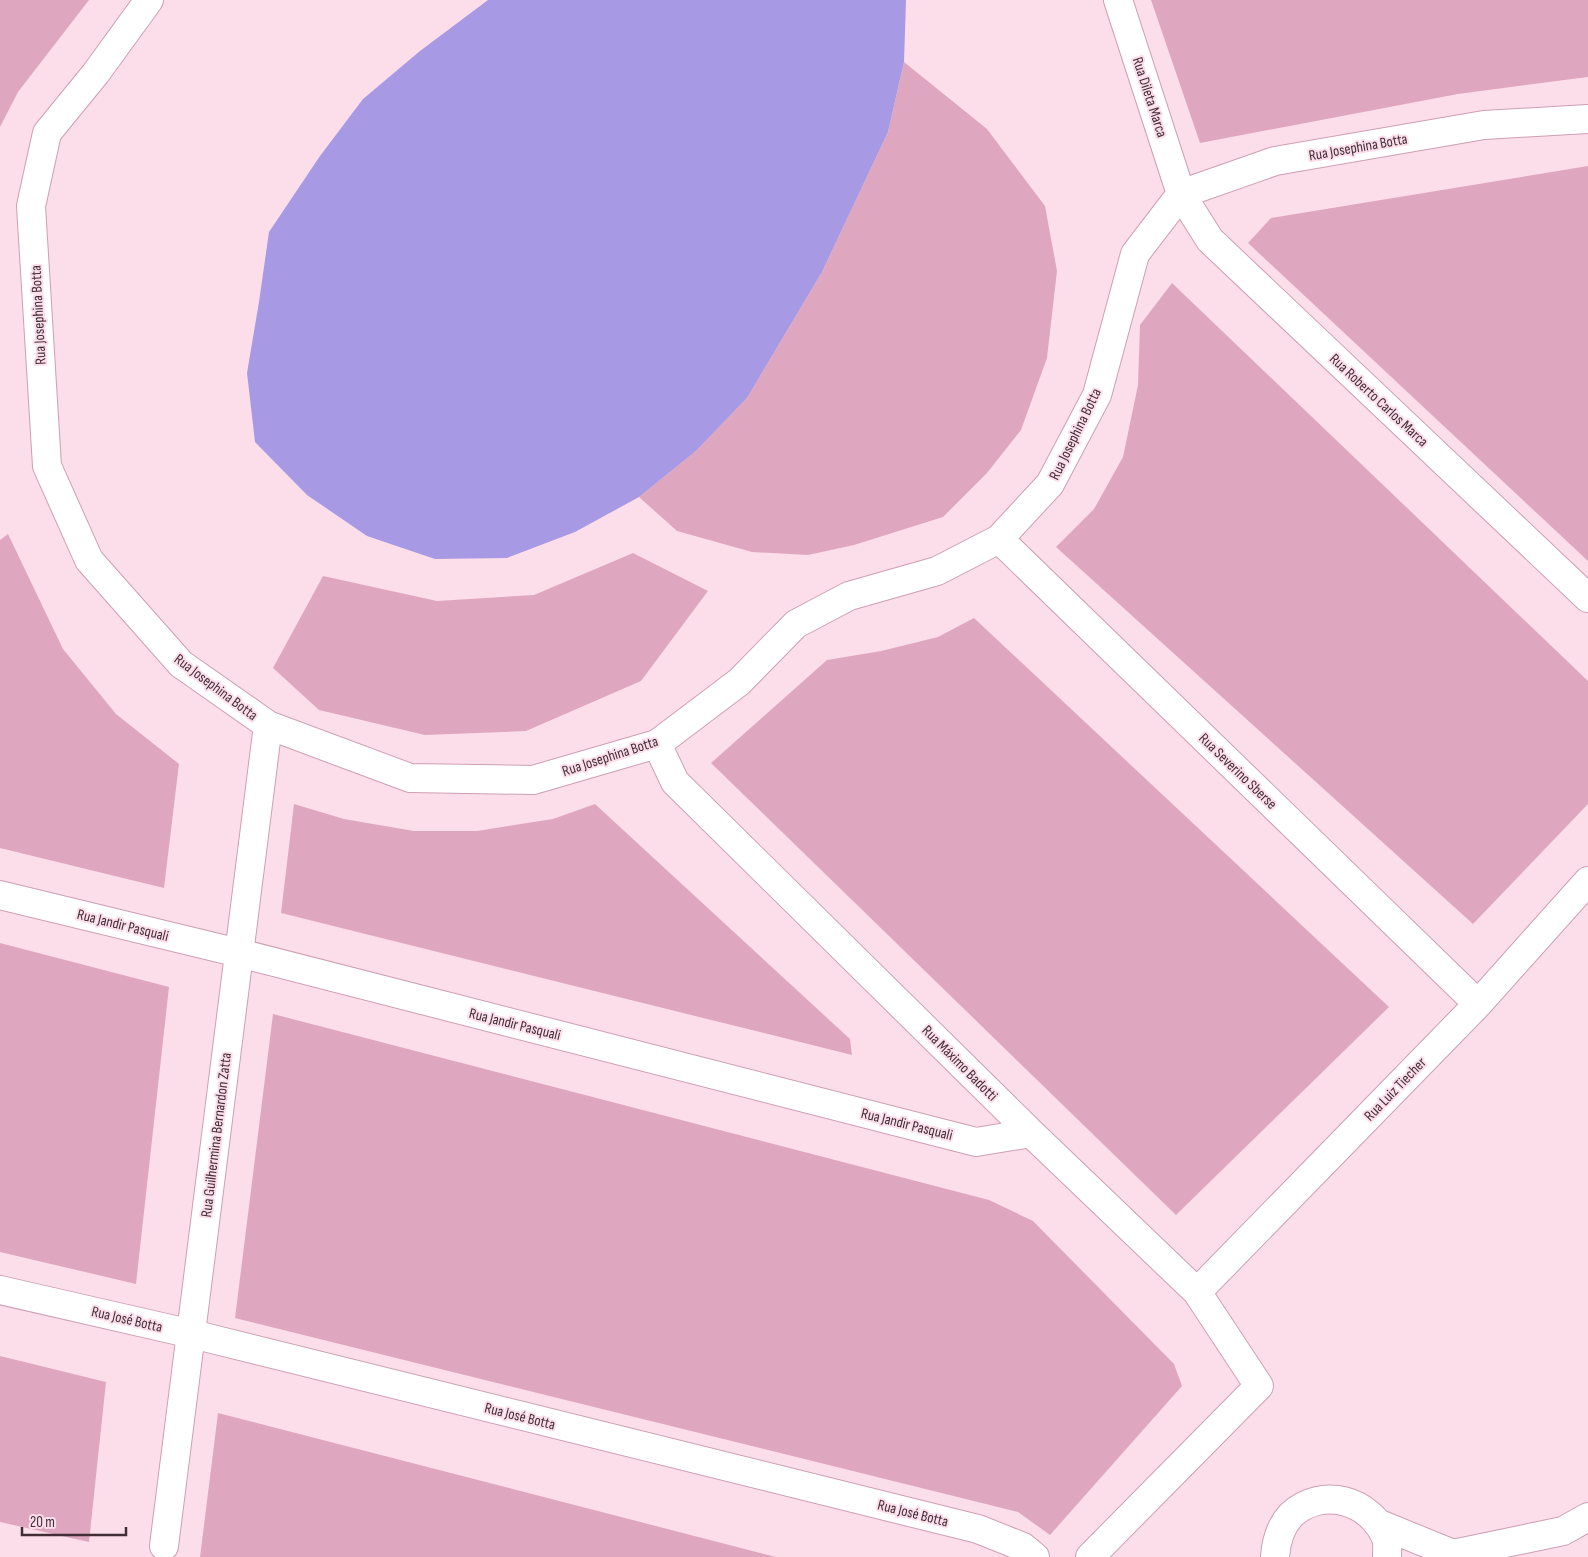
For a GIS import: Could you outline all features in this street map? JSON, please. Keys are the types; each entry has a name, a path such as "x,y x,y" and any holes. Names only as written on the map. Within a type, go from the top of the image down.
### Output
{"street":[{"name":"Rua Josephina Botta","path":"149,0 96,72 47,133 45,142 31,206 47,466 88,560 181,664 268,725 410,778 534,780 657,744 739,682 796,624 849,596 937,572 998,538 1050,484 1055,476 1098,395 1135,254 1181,194 1275,162 1484,125 1588,118"},
{"name":"Rua Dileta Marca","path":"1118,0 1181,194"},
{"name":"Rua Roberto Carlos Marca","path":"1181,194 1210,240 1588,598"},
{"name":"Rua Severino Sberse","path":"998,538 1478,1004"},
{"name":"Rua Guilhermina Bernardon Zatta","path":"164,1546 268,725"},
{"name":"Rua Máximo Badotti","path":"657,744 675,782 1031,1133 1197,1292 1258,1386 1090,1557"},
{"name":"Rua Luiz Tiecher","path":"1197,1292 1478,1004 1588,881"},
{"name":"Rua Jandir Pasquali","path":"0,895 239,953 976,1142 1031,1133"},
{"name":"Rua José Botta","path":"0,1290 192,1334 978,1530 1023,1547 1035,1557"},
{"path":"1272,1552 1282,1528 1292,1515 1308,1504 1326,1500 1346,1501 1364,1509 1377,1522 1386,1539 1387,1557"},
{"path":"1377,1522 1450,1555 1562,1531 1588,1517"}],"shaded area":[{"path":"0,0 89,0 18,92 0,127"},
{"path":"488,0 906,0 904,62 888,132 822,272 747,398 696,451 639,497 575,532 507,558 435,559 367,536 307,495 255,442 247,373 269,232 320,156 363,99 420,51"},
{"path":"1151,0 1588,0 1588,77 1458,94 1200,143"},
{"path":"904,62 987,129 1045,206 1057,271 1047,358 1021,430 987,473 943,517 854,545 808,555 752,552 677,531 639,497 696,451 747,398 822,272 888,132"},
{"path":"1588,166 1588,561 1248,243 1271,218"},
{"path":"1172,283 1588,681 1588,804 1473,924 1056,547 1094,509 1123,457 1138,385 1140,325"},
{"path":"8,534 63,649 116,714 179,764 164,888 0,848 0,540"},
{"path":"633,553 708,591 641,681 526,731 425,735 319,710 273,668 323,576 437,601 534,595"},
{"path":"974,618 1389,1007 1176,1215 711,763 827,660 881,651 938,637"},
{"path":"294,804 344,819 414,831 477,831 553,819 595,804 850,1039 852,1055 281,913"},
{"path":"0,943 169,987 136,1284 0,1252"},
{"path":"273,1014 989,1200 1033,1221 1174,1364 1182,1386 1050,1535 1018,1512 235,1318"},
{"path":"0,1356 106,1382 89,1542 0,1522"},
{"path":"218,1413 776,1557 200,1557"}]}
